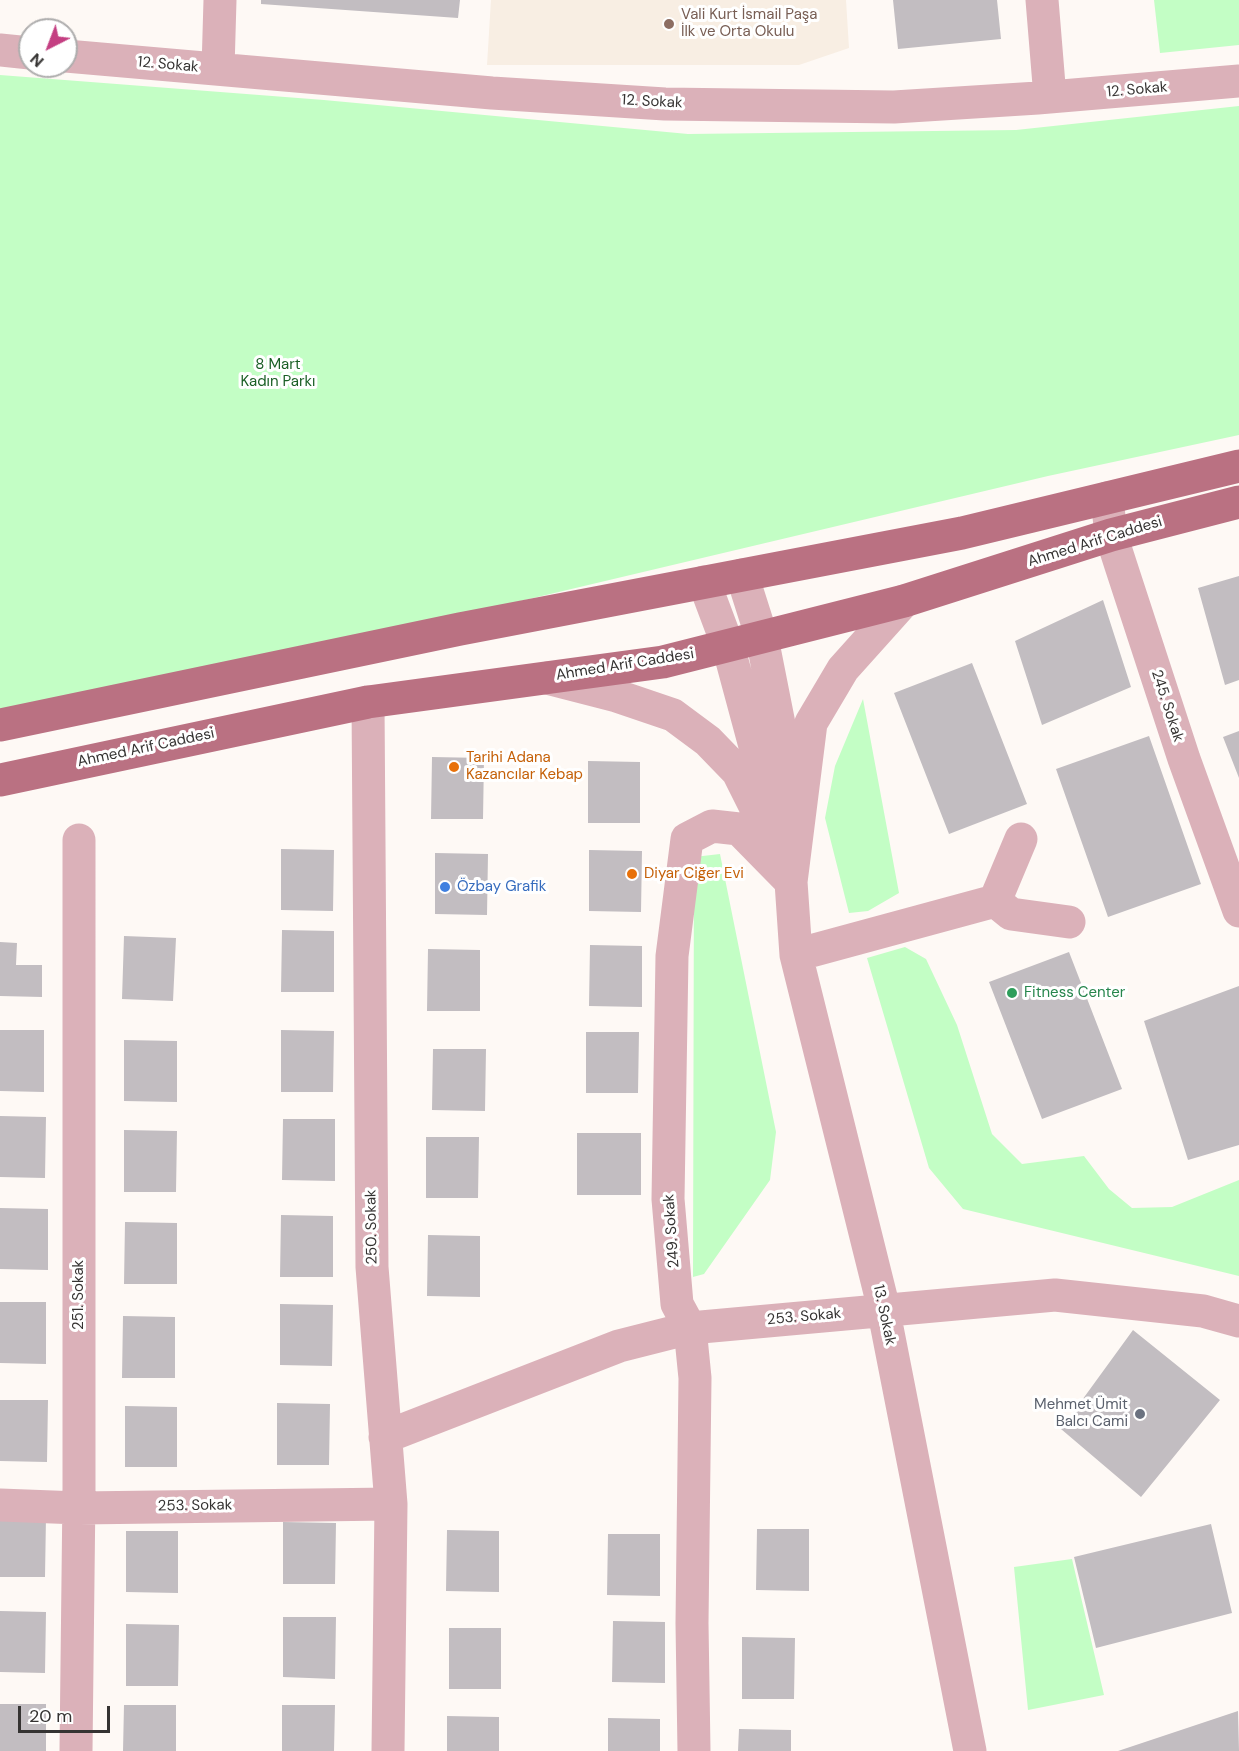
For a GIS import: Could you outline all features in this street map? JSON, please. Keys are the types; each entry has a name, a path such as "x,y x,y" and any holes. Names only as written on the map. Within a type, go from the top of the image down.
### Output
{"main road":[{"path":"0,725 460,629 962,533 1239,466"},
{"name":"Ahmed Arif Caddesi","path":"0,780 368,702 663,662 904,602 1112,535 1239,502"}],"street":[{"path":"218,69 220,0"},
{"path":"1042,0 1050,97"},
{"path":"0,50 18,52"},
{"name":"12. Sokak","path":"78,57 492,93 665,104 894,107 1239,81"},
{"name":"245. Sokak","path":"1107,498 1112,535 1184,759 1239,911"},
{"path":"742,575 762,638 779,724 792,882"},
{"path":"704,582 728,646 792,882"},
{"path":"792,882 811,723 843,669 904,602"},
{"path":"547,678 616,696 673,715 708,741 738,772 792,882"},
{"name":"250. Sokak","path":"368,702 372,1267 391,1504 388,1751"},
{"name":"249. Sokak","path":"694,1751 695,1378 690,1328 677,1304 668,1199 672,956 687,839 712,826 739,829 792,882"},
{"path":"996,901 1021,839"},
{"name":"251. Sokak","path":"76,1751 79,1508 79,840"},
{"name":"13. Sokak","path":"792,882 796,955 884,1310 970,1751"},
{"path":"996,901 1011,914 1070,922"},
{"path":"796,955 996,901"},
{"name":"253. Sokak","path":"385,1437 620,1346 690,1328 1055,1295 1203,1311 1239,1321"},
{"name":"253. Sokak","path":"0,1505 79,1508 391,1504"}],"shaded area":[{"name":"Vali Kurt İsmail Paşa İlk ve Orta Okulu","path":"491,0 846,0 849,48 799,65 487,65"}],"green space":[{"path":"1154,0 1239,0 1239,45 1160,53"},
{"name":"8 Mart Kadın Parkı","path":"0,75 324,100 688,134 1016,130 1239,106 1239,435 1048,476 255,664 0,713"},
{"path":"863,699 899,893 868,911 849,913 825,818 835,766"},
{"path":"720,854 776,1132 770,1180 704,1274 693,1277 694,857"},
{"path":"905,947 926,959 957,1025 992,1134 1022,1164 1084,1156 1109,1189 1132,1208 1172,1207 1239,1180 1239,1276 963,1209 929,1168 867,958"},
{"path":"1072,1559 1104,1695 1028,1710 1014,1567"}],"building":[{"path":"261,0 460,0 458,18 261,4"},
{"path":"893,0 997,0 1001,39 898,49"},
{"path":"1239,576 1239,680 1225,685 1198,588"},
{"path":"1103,600 1131,687 1042,725 1015,641"},
{"path":"972,663 1027,804 949,834 894,693"},
{"path":"1239,731 1239,778 1223,737"},
{"path":"1149,736 1201,884 1108,917 1056,769"},
{"path":"432,757 484,758 483,819 431,819"},
{"path":"588,761 640,762 640,823 588,823"},
{"path":"281,849 334,850 333,911 281,910"},
{"path":"589,850 642,851 641,912 589,911"},
{"path":"435,853 488,854 487,915 435,914"},
{"path":"282,930 334,931 334,992 281,992"},
{"path":"124,936 176,938 173,1001 122,999"},
{"path":"0,942 17,943 16,965 42,965 42,997 0,996"},
{"path":"590,945 642,946 642,1007 589,1006"},
{"path":"428,949 480,950 480,1011 427,1011"},
{"path":"1069,952 1122,1089 1042,1119 989,982"},
{"path":"1239,986 1239,1145 1188,1160 1144,1021"},
{"path":"0,1030 44,1030 44,1092 0,1091"},
{"path":"281,1030 334,1031 333,1092 281,1092"},
{"path":"586,1032 639,1032 638,1093 586,1093"},
{"path":"124,1040 177,1041 177,1102 124,1101"},
{"path":"433,1049 486,1049 485,1111 432,1110"},
{"path":"0,1116 46,1117 45,1178 0,1177"},
{"path":"283,1119 335,1119 335,1181 282,1180"},
{"path":"124,1130 177,1131 176,1192 124,1192"},
{"path":"577,1133 641,1133 641,1195 577,1195"},
{"path":"426,1137 479,1137 478,1198 426,1198"},
{"path":"0,1208 48,1209 48,1270 0,1269"},
{"path":"281,1215 333,1216 333,1277 280,1277"},
{"path":"125,1222 177,1223 177,1284 124,1284"},
{"path":"428,1235 480,1236 480,1297 427,1296"},
{"path":"0,1302 46,1302 46,1364 0,1363"},
{"path":"280,1304 333,1305 332,1366 280,1365"},
{"path":"123,1316 175,1317 175,1378 122,1378"},
{"name":"Mehmet Ümit Balcı Cami","path":"1133,1330 1220,1400 1141,1497 1061,1429"},
{"path":"0,1400 48,1400 47,1462 0,1461"},
{"path":"277,1403 330,1404 329,1465 277,1465"},
{"path":"125,1406 177,1407 177,1467 125,1467"},
{"path":"0,1516 46,1516 45,1577 0,1577"},
{"path":"283,1522 336,1523 335,1584 283,1584"},
{"path":"1211,1524 1232,1613 1096,1648 1074,1557"},
{"path":"757,1529 809,1529 809,1591 756,1590"},
{"path":"447,1530 499,1531 499,1592 446,1591"},
{"path":"126,1531 178,1531 178,1593 126,1592"},
{"path":"608,1534 660,1534 660,1596 607,1595"},
{"path":"0,1611 46,1612 45,1673 0,1672"},
{"path":"283,1617 336,1617 335,1679 283,1677"},
{"path":"613,1621 665,1622 665,1683 612,1682"},
{"path":"126,1624 179,1625 178,1686 126,1686"},
{"path":"449,1628 501,1628 501,1689 449,1689"},
{"path":"742,1637 795,1638 794,1699 742,1699"},
{"path":"0,1704 46,1704 46,1751 0,1751"},
{"path":"124,1705 176,1705 176,1751 123,1751"},
{"path":"282,1705 335,1705 334,1751 282,1751"},
{"path":"1238,1711 1239,1751 1118,1751"},
{"path":"447,1716 499,1717 499,1751 447,1751"},
{"path":"608,1718 660,1719 660,1751 608,1751"},
{"path":"739,1729 791,1730 791,1751 738,1751"}],"place":[{"name":"Vali Kurt İsmail Paşa İlk ve Orta Okulu","path":"669,24"},
{"name":"Tarihi Adana Kazancılar Kebap","path":"454,767"},
{"name":"Diyar Ciğer Evi","path":"632,874"},
{"name":"Özbay Grafik","path":"445,887"},
{"name":"Fitness Center","path":"1012,993"},
{"name":"Mehmet Ümit Balcı Cami","path":"1140,1414"}]}
